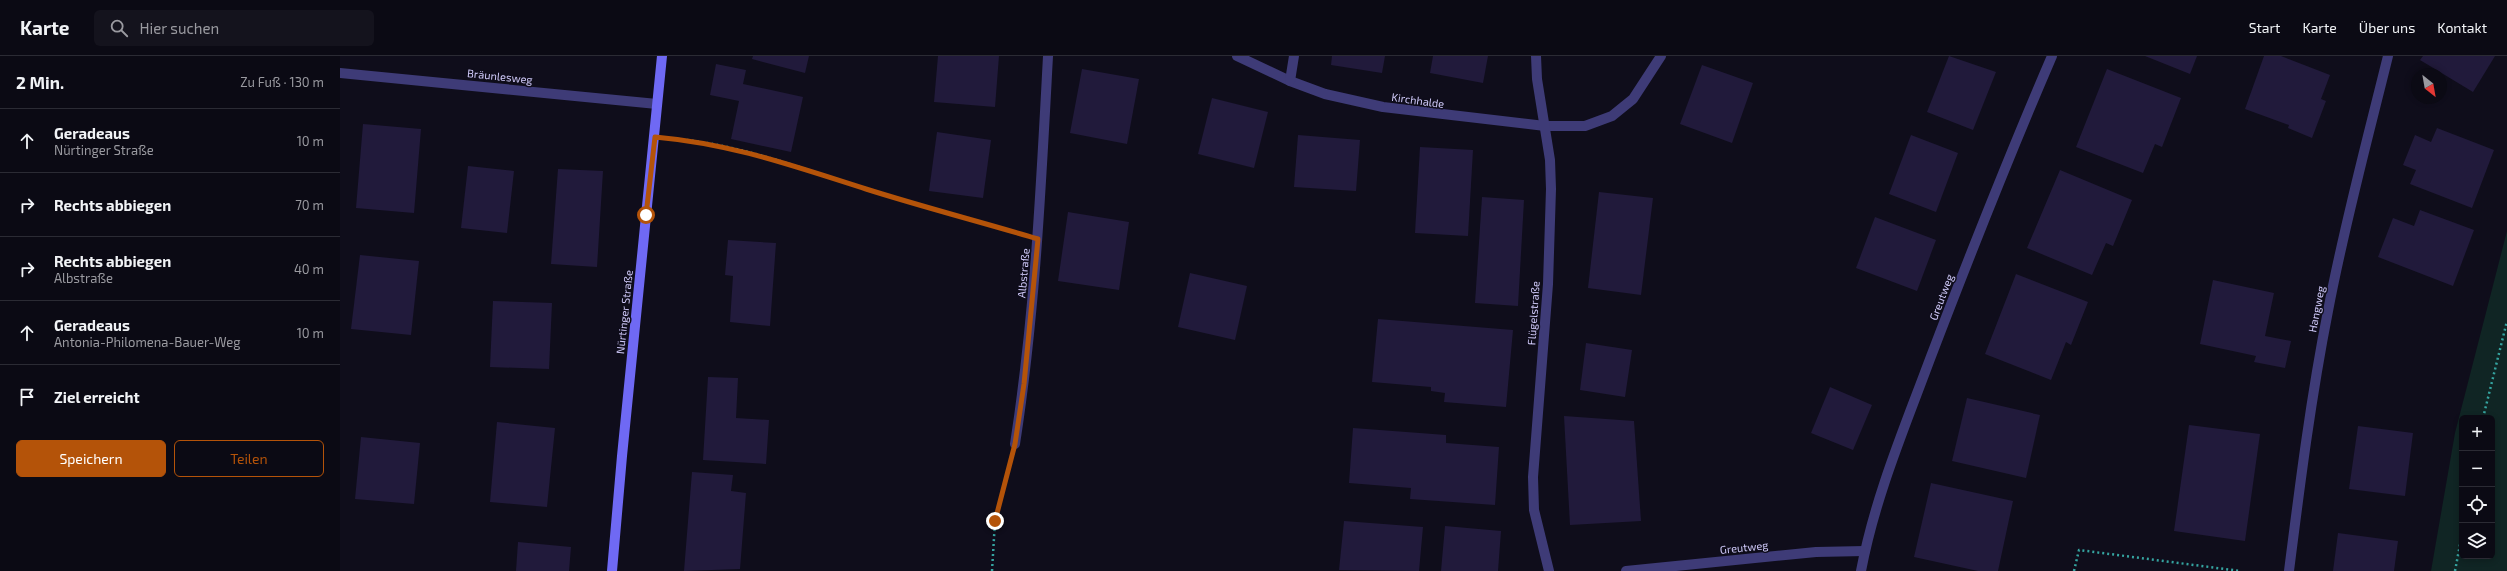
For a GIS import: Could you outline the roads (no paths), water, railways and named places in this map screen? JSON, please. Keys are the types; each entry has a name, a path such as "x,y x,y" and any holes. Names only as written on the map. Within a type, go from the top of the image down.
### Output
{"street":[{"name":"Nürtinger Straße","path":"612,571 662,56"},
{"name":"Albstraße","path":"1015,444 1024,384 1038,239 1048,56"},
{"name":"Kirchhalde","path":"1237,56 1290,81 1325,94 1383,107 1545,126 1585,126 1612,116 1633,99 1661,56"},
{"path":"1290,81 1294,56"},
{"name":"Flügelstraße","path":"1536,56 1537,79 1545,126 1552,189 1548,284 1533,477 1534,510 1549,571"},
{"name":"Greutweg","path":"1861,571 1864,551 1875,510 1891,462 1994,191 2052,56"},
{"name":"Hangweg","path":"2289,571 2306,437 2328,311 2357,178 2388,56"},
{"name":"Bräunlesweg","path":"340,73 657,104"},
{"name":"Greutweg","path":"1626,571 1816,552 1864,551"}]}
